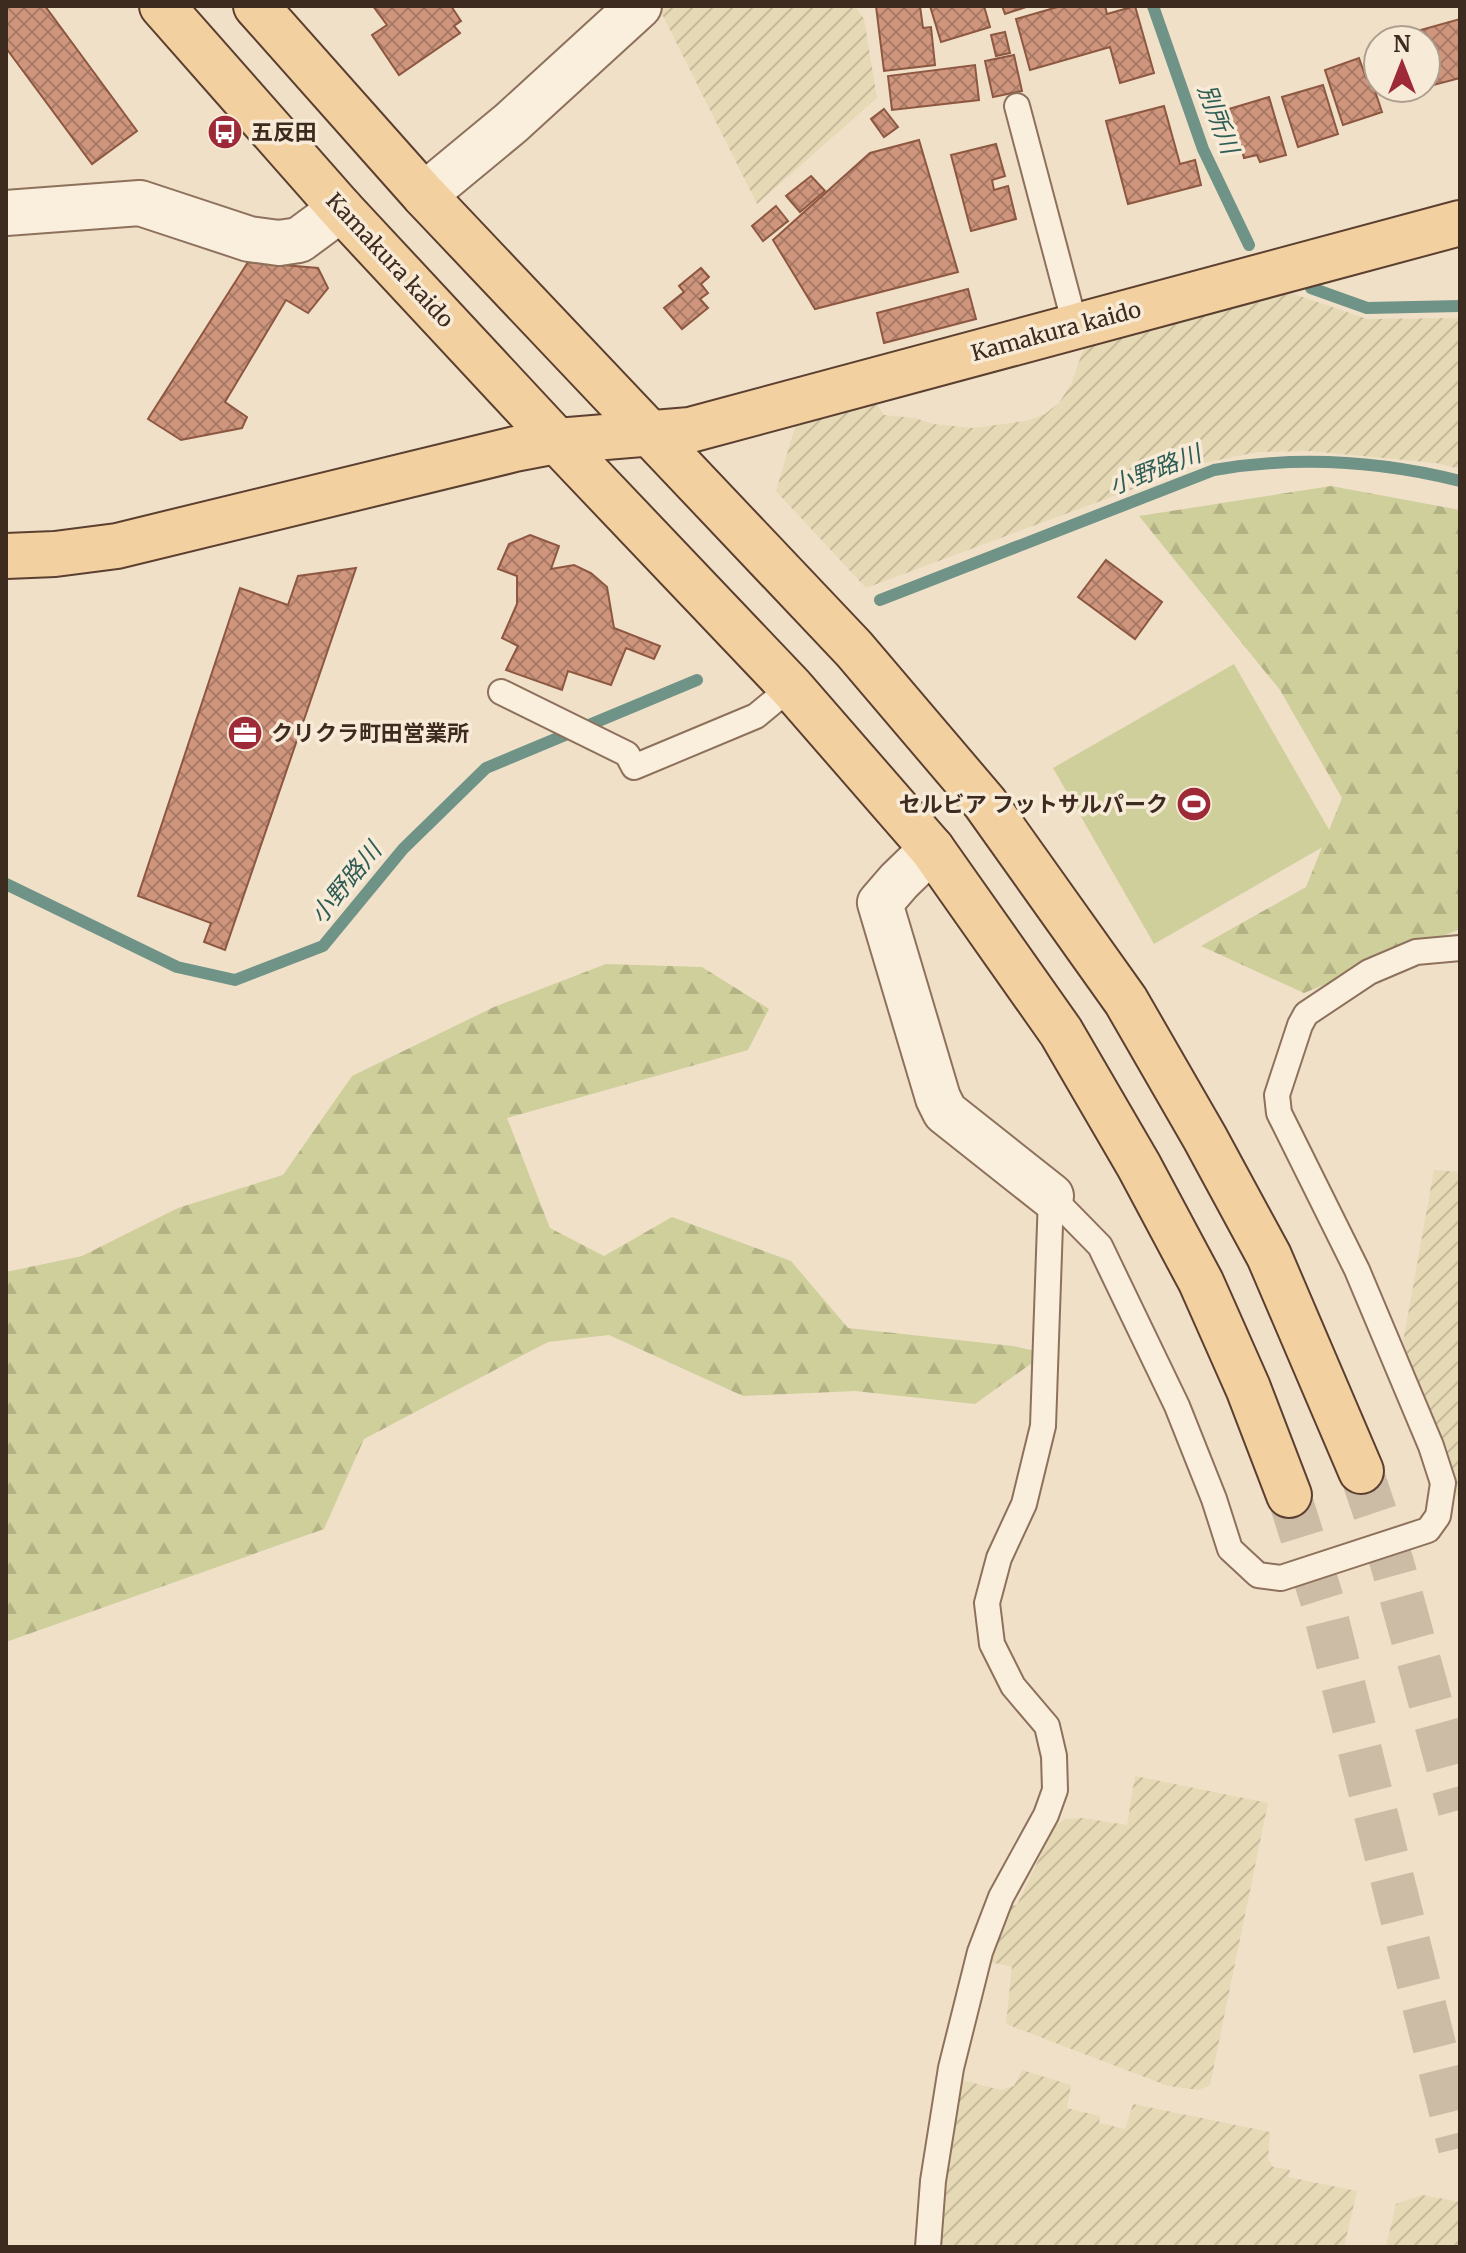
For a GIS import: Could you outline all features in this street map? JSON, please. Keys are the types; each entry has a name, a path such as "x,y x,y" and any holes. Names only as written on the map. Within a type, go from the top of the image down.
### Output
{"main road":[{"name":"Kamakura kaido","path":"162,6 341,209 557,441 651,435 703,426 1460,223"},
{"path":"256,6 424,195 854,649 985,803 1126,1001 1205,1138 1269,1256 1361,1471"},
{"path":"6,556 55,554 117,546 557,441 791,687 932,849 1061,1032 1139,1166 1207,1295 1248,1388 1289,1495"}],"street":[{"path":"424,195 511,123 639,6"},
{"path":"6,213 140,203 249,239 279,243 299,240 341,209"},
{"path":"932,849 880,903 938,1098 945,1112 1051,1196"}],"lane":[{"path":"1017,106 1075,325"},
{"path":"501,692 627,754 634,767 756,716 791,687"},
{"path":"1051,1196 1100,1246 1177,1406 1230,1549 1258,1575 1281,1578 1428,1530 1438,1516 1443,1483 1431,1446 1357,1270 1279,1113 1277,1095 1306,1014 1369,972 1416,952 1460,948"},
{"path":"928,2247 933,2181 951,2068 980,1952 1001,1897 1046,1815 1055,1790 1054,1756 1047,1726 1013,1686 992,1644 987,1603 999,1558 1024,1504 1043,1426 1051,1196"}],"shaded area":[{"path":"658,6 855,6 864,19 877,98 757,204"},
{"path":"1291,293 1367,319 1460,318 1460,469 1436,463 1310,451 1258,452 1203,463 866,588 776,491 795,427 876,403 884,415 915,418 933,424 973,428 1026,421 1045,414 1059,403 1071,384 1085,345"},
{"path":"1434,1170 1460,1172 1460,1504 1403,1342"},
{"path":"1135,1776 1268,1803 1210,2085 1199,2090 1168,2086 1006,2024 1012,1967 986,1961 1004,1907 1017,1905 1054,1827 1065,1819 1083,1818 1127,1825"},
{"path":"1022,2070 1071,2085 1067,2108 1100,2116 1099,2123 1125,2129 1133,2104 1270,2132 1268,2159 1273,2167 1290,2170 1288,2177 1357,2191 1344,2247 937,2247 958,2079 1001,2090 1014,2086"},
{"path":"1422,2195 1460,2202 1460,2247 1386,2247 1396,2204"}],"green space":[{"path":"1331,486 1460,510 1460,929 1304,993 1201,946 1306,887 1342,798 1280,690 1139,516"},
{"name":"セルビア フットサルパーク","path":"1234,664 1335,840 1154,944 1053,768"},
{"path":"606,964 702,967 769,1009 748,1050 507,1118 550,1228 604,1256 672,1217 791,1261 848,1328 1013,1346 1046,1353 975,1404 855,1391 743,1396 609,1335 548,1342 364,1439 324,1529 6,1642 6,1272 82,1256 178,1208 283,1175 352,1076 494,1007"}],"building":[{"path":"6,6 45,6 137,131 92,164 6,48"},
{"path":"373,6 451,6 461,21 454,26 460,33 399,75 372,35 387,25"},
{"path":"876,6 920,6 923,28 931,27 935,65 884,71"},
{"path":"930,6 984,6 990,27 941,42"},
{"path":"1002,6 1029,6 1005,14"},
{"path":"1061,6 1105,6 1107,14 1135,6 1154,73 1120,83 1110,47 1030,70 1016,19"},
{"path":"1460,19 1460,78 1442,83 1442,24"},
{"path":"1005,32 1010,53 996,56 991,35"},
{"path":"1014,55 1022,91 993,97 985,61"},
{"path":"1359,58 1362,67 1362,104 1379,104 1382,112 1343,125 1325,70"},
{"path":"975,65 979,100 892,110 888,76"},
{"path":"1323,85 1338,134 1298,147 1282,97"},
{"path":"1269,97 1286,155 1260,162 1257,155 1244,158 1240,143 1228,146 1219,112"},
{"path":"1164,106 1180,164 1195,160 1201,185 1128,204 1106,121"},
{"path":"884,109 898,127 884,137 871,119"},
{"path":"919,140 958,272 815,309 773,240 870,153"},
{"path":"996,144 1005,176 992,180 994,190 1008,186 1016,219 971,231 951,155"},
{"path":"811,176 825,191 800,212 786,196"},
{"path":"776,206 788,221 763,241 752,226"},
{"path":"248,262 318,268 328,288 308,313 286,300 225,402 247,417 242,428 181,440 148,419"},
{"path":"701,268 709,277 701,284 708,293 700,299 708,308 682,329 664,308 684,292 679,286"},
{"path":"968,289 976,319 884,343 877,313"},
{"path":"530,535 559,546 551,569 574,565 591,573 607,587 614,628 660,646 654,659 626,648 611,685 568,671 562,690 506,670 518,646 502,638 517,604 517,576 498,569 509,544"},
{"path":"1106,560 1162,602 1135,639 1078,597"},
{"path":"356,568 225,950 204,942 211,923 138,896 240,588 288,605 298,576"}],"waterway":[{"name":"別所川","path":"1153,6 1203,149 1249,245"},
{"name":"別所川","path":"1311,288 1367,308 1460,306"},
{"name":"小野路川","path":"880,600 1214,470 1275,463 1337,463 1399,469 1460,481"},
{"name":"小野路川","path":"6,884 177,967 235,980 323,946 403,849 486,768 697,680"}],"tunnel":[{"path":"1361,1471 1392,1563 1460,1810"},
{"path":"1289,1495 1322,1600 1460,2148"}],"place":[{"name":"五反田","path":"225,132"},
{"name":"クリクラ町田営業所","path":"245,733"},
{"name":"セルビア フットサルパーク","path":"1194,804"}]}
